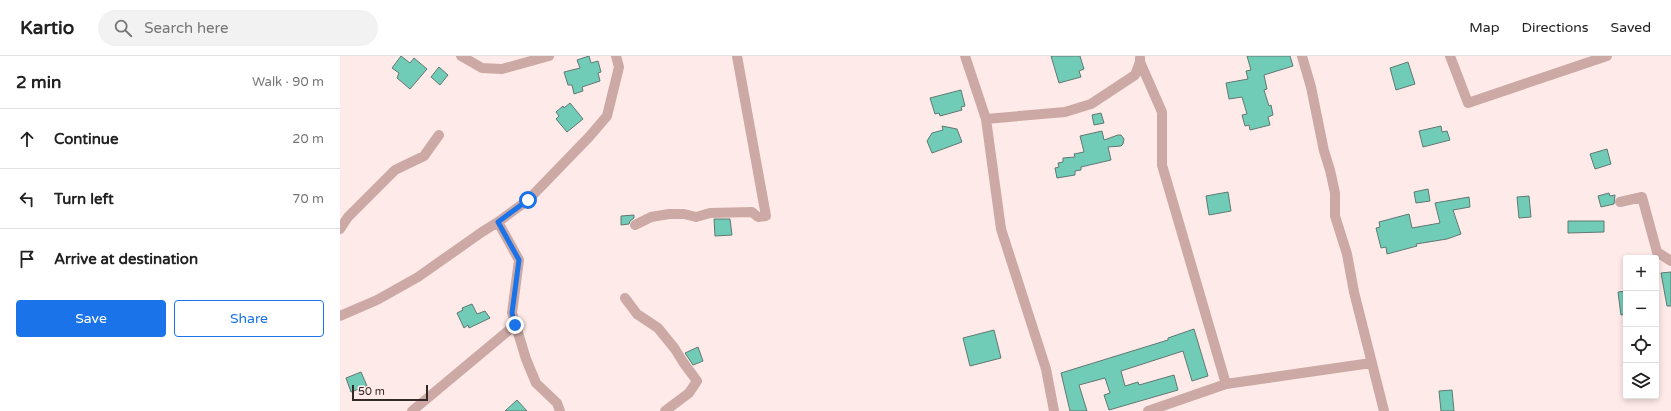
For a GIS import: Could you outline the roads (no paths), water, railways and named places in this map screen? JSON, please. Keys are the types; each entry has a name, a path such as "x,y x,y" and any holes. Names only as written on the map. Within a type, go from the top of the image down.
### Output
{"street":[{"path":"461,56 482,68 502,69 549,56"},
{"path":"340,316 377,300 418,277 528,200 589,137 607,116 619,67 616,56"},
{"path":"635,226 651,218 669,214 684,214 696,217 710,213 752,212 758,217 766,216 736,56"},
{"path":"965,56 986,119 1001,229 1046,369 1054,411"},
{"path":"1302,56 1311,87 1324,151 1335,194 1335,216 1347,254 1371,363 1384,411"},
{"path":"1450,56 1468,103 1608,56"},
{"path":"986,119 1065,112 1091,104 1135,75 1140,59"},
{"path":"1140,59 1162,112 1162,165 1226,384"},
{"path":"340,229 348,217 395,170 424,156 438,135"},
{"path":"1620,202 1642,197 1658,252 1671,261"},
{"path":"498,222 519,260 512,313 526,359 536,383 557,402 560,411"},
{"path":"625,298 637,314 658,328 675,349 697,382 689,393 665,411"},
{"path":"412,411 515,325"},
{"path":"1148,411 1226,384 1371,363"}]}
